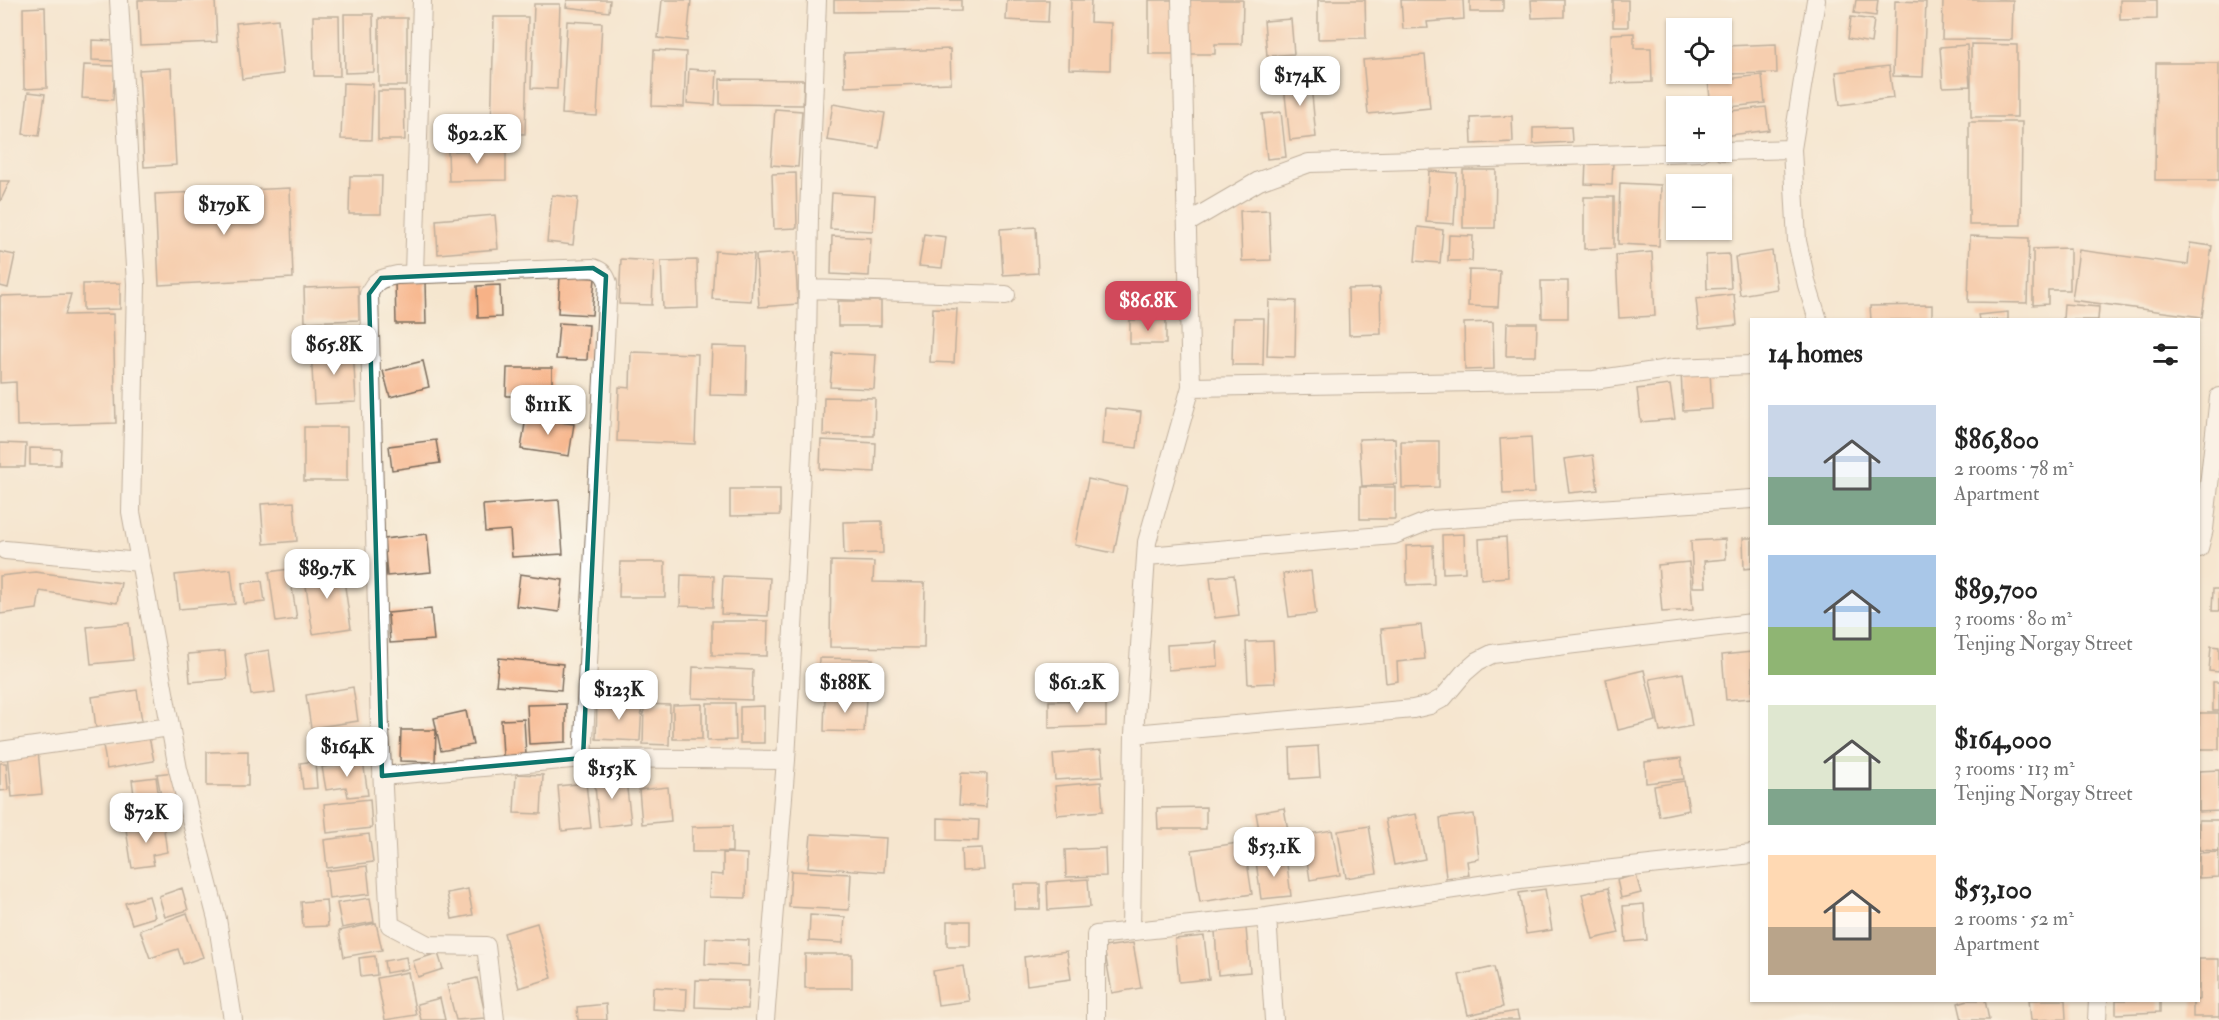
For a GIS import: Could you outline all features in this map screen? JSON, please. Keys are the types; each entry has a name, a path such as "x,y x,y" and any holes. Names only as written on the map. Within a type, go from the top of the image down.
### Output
{"street":[{"path":"119,0 136,284 132,512 178,769 217,919 233,1020"},
{"path":"414,274 422,0"},
{"path":"765,1020 786,760 798,536 818,0"},
{"path":"1131,931 1134,734 1148,542 1191,387 1181,0"},
{"path":"1816,0 1792,149 1797,241 1806,285 1817,318"},
{"path":"1732,151 1792,149"},
{"path":"1187,223 1260,181 1309,163 1339,160 1666,153"},
{"path":"495,1020 486,946 428,945 390,925 382,776 369,294 374,284 381,278 414,274 593,268 601,270 608,283 583,758"},
{"path":"808,289 1006,295"},
{"path":"1191,387 1594,380 1675,368 1750,364"},
{"path":"2201,528 2219,397"},
{"path":"1147,556 1394,536 1431,520 1750,499"},
{"path":"4,550 140,562"},
{"path":"1134,734 1430,705 1443,698 1464,673 1478,661 1492,654 1750,623"},
{"path":"0,751 170,727"},
{"path":"382,776 583,758 786,760"},
{"path":"1096,1020 1096,934 1267,917 1520,879 1750,854"},
{"path":"1267,917 1274,1020"},
{"path":"2097,1020 2098,1002"}],"highlighted area":[{"path":"593,268 606,276 583,758 382,776 369,294 381,278"}],"building":[{"path":"138,0 215,0 217,42 140,45"},
{"path":"567,0 610,0 609,12 566,7"},
{"path":"662,0 691,0 687,41 658,38"},
{"path":"834,0 961,0 961,11 834,12"},
{"path":"1007,0 1049,0 1048,22 1006,20"},
{"path":"1071,0 1091,0 1090,22 1111,23 1110,70 1069,69"},
{"path":"1149,0 1177,0 1177,54 1149,54"},
{"path":"1185,0 1243,0 1242,44 1215,44 1215,54 1185,54"},
{"path":"1318,0 1365,0 1366,38 1318,39"},
{"path":"1401,0 1463,0 1464,19 1427,22 1428,28 1403,29"},
{"path":"1470,0 1503,0 1503,12 1470,12"},
{"path":"1531,0 1564,0 1564,17 1532,18"},
{"path":"1613,0 1628,0 1628,27 1613,27"},
{"path":"1856,0 1878,0 1876,16 1854,13"},
{"path":"1943,0 2013,0 2012,40 1942,39"},
{"path":"2120,0 2157,0 2157,19 2120,20"},
{"path":"1895,1 1926,2 1923,77 1893,76"},
{"path":"534,4 560,4 557,89 531,88"},
{"path":"45,7 47,88 24,89 23,8"},
{"path":"344,14 373,14 374,72 345,73"},
{"path":"313,16 339,16 340,76 314,76"},
{"path":"494,17 528,17 525,134 491,133"},
{"path":"1851,17 1874,20 1871,43 1848,39"},
{"path":"379,18 407,18 407,86 379,86"},
{"path":"278,19 283,74 242,79 236,23"},
{"path":"1291,19 1294,54 1267,56 1264,21"},
{"path":"567,21 602,23 597,116 562,114"},
{"path":"1634,33 1634,48 1651,48 1652,82 1612,83 1611,34"},
{"path":"92,40 114,41 114,61 92,60"},
{"path":"1776,44 1777,73 1732,74 1732,46"},
{"path":"1971,44 2017,45 2017,117 1971,117"},
{"path":"1967,45 1970,86 1943,87 1940,47"},
{"path":"950,49 951,83 845,87 844,53"},
{"path":"654,50 686,52 684,107 652,106"},
{"path":"1425,55 1430,108 1368,114 1363,60"},
{"path":"2156,63 2219,63 2219,180 2155,180"},
{"path":"84,65 115,66 113,100 82,98"},
{"path":"1889,66 1893,98 1840,105 1836,72"},
{"path":"171,68 176,165 144,167 139,70"},
{"path":"689,69 717,71 715,105 687,103"},
{"path":"1310,74 1316,137 1290,140 1283,77"},
{"path":"1762,75 1765,103 1732,107 1732,96 1710,96 1708,84 1732,84 1732,78"},
{"path":"720,79 804,80 803,105 720,104"},
{"path":"343,83 373,84 371,140 341,139"},
{"path":"378,91 404,91 405,140 378,140"},
{"path":"28,92 45,94 39,136 23,134"},
{"path":"833,104 885,113 879,148 827,140"},
{"path":"1766,107 1769,130 1732,135 1732,111"},
{"path":"775,109 802,111 798,167 771,165"},
{"path":"1281,112 1286,157 1267,159 1262,114"},
{"path":"1512,116 1513,142 1472,144 1471,118"},
{"path":"1969,122 2022,122 2021,225 1969,225"},
{"path":"1571,127 1572,142 1533,144 1533,128"},
{"path":"506,150 506,180 449,181 448,151"},
{"path":"1586,160 1613,161 1612,185 1585,184"},
{"path":"1463,170 1496,170 1495,228 1463,228"},
{"path":"1429,171 1457,173 1454,224 1426,222"},
{"path":"796,173 797,228 774,229 772,174"},
{"path":"350,176 382,176 381,214 349,214"},
{"path":"0,181 10,181 0,202"},
{"path":"1620,183 1661,185 1659,246 1618,244"},
{"path":"290,188 293,278 159,285 155,194"},
{"path":"832,193 875,196 873,231 830,229"},
{"path":"552,195 578,198 573,245 547,242"},
{"path":"1584,197 1614,197 1614,248 1584,249"},
{"path":"1269,210 1271,260 1242,261 1240,211"},
{"path":"495,215 498,249 438,254 436,220"},
{"path":"1036,227 1038,273 1003,275 1000,229"},
{"path":"1418,227 1443,230 1440,263 1415,261"},
{"path":"924,234 946,237 942,268 919,266"},
{"path":"1449,235 1473,236 1472,261 1448,261"},
{"path":"832,236 871,238 869,276 831,274"},
{"path":"1970,236 2029,238 2027,303 1968,302"},
{"path":"2190,243 2212,246 2202,317 2072,300 2079,250 2188,265"},
{"path":"2070,248 2070,290 2048,290 2048,304 2033,305 2033,249"},
{"path":"715,251 754,254 751,301 712,299"},
{"path":"1772,251 1777,289 1740,295 1735,257"},
{"path":"0,252 15,255 8,288 0,286"},
{"path":"795,252 798,304 759,307 756,255"},
{"path":"1652,252 1655,316 1619,318 1616,255"},
{"path":"1729,254 1731,288 1707,289 1706,255"},
{"path":"621,259 654,261 652,305 619,304"},
{"path":"697,260 698,308 663,309 661,261"},
{"path":"1469,270 1500,271 1498,307 1468,306"},
{"path":"560,276 595,278 592,315 558,313"},
{"path":"395,281 425,281 426,324 396,324"},
{"path":"1541,281 1568,281 1568,318 1542,318"},
{"path":"120,283 120,309 83,310 83,284"},
{"path":"500,285 501,317 478,318 477,286"},
{"path":"358,286 359,320 305,322 304,288"},
{"path":"1380,288 1381,334 1349,335 1348,289"},
{"path":"71,294 65,315 113,314 116,423 17,426 16,382 0,383 0,296"},
{"path":"1734,294 1737,325 1699,329 1696,299"},
{"path":"1269,300 1296,301 1295,357 1267,356"},
{"path":"838,301 881,301 881,326 838,326"},
{"path":"2064,304 2099,307 2098,318 2063,318"},
{"path":"1932,305 1932,318 1871,318 1870,306"},
{"path":"933,308 957,309 954,363 930,362"},
{"path":"2008,312 2008,318 1979,318 1978,315"},
{"path":"1233,318 1264,318 1263,365 1232,365"},
{"path":"1130,320 1166,320 1166,344 1130,344"},
{"path":"1493,322 1494,369 1465,370 1464,323"},
{"path":"559,323 589,325 587,360 556,359"},
{"path":"1507,323 1537,323 1536,356 1506,356"},
{"path":"712,346 747,347 746,396 710,395"},
{"path":"353,347 356,402 314,404 311,350"},
{"path":"631,352 698,354 695,444 617,441 619,387 630,388"},
{"path":"833,353 876,355 874,389 830,387"},
{"path":"423,361 429,387 390,397 383,371"},
{"path":"507,368 552,368 552,396 506,396"},
{"path":"1710,371 1712,409 1683,411 1681,372"},
{"path":"1670,385 1675,419 1641,422 1637,389"},
{"path":"824,397 875,398 874,436 823,435"},
{"path":"1105,408 1141,412 1137,448 1102,444"},
{"path":"526,417 574,424 569,456 521,449"},
{"path":"304,427 347,427 347,481 304,481"},
{"path":"1531,437 1534,493 1503,494 1500,439"},
{"path":"1395,438 1397,484 1362,486 1359,439"},
{"path":"436,440 440,463 392,470 389,446"},
{"path":"821,440 876,443 875,472 820,469"},
{"path":"1401,441 1439,441 1439,487 1402,488"},
{"path":"0,443 26,444 25,467 0,467"},
{"path":"30,448 61,449 60,465 30,465"},
{"path":"1593,455 1598,490 1569,493 1564,459"},
{"path":"1088,479 1127,487 1114,553 1075,545"},
{"path":"1360,487 1395,487 1395,519 1360,519"},
{"path":"730,489 780,489 780,515 730,516"},
{"path":"559,500 563,554 512,557 510,530 485,532 483,505"},
{"path":"294,502 297,541 264,544 261,504"},
{"path":"882,521 883,553 844,554 843,522"},
{"path":"427,534 431,572 387,576 384,539"},
{"path":"1464,534 1465,572 1443,573 1442,535"},
{"path":"1506,537 1508,577 1481,579 1479,539"},
{"path":"1743,538 1750,538 1750,568 1744,569"},
{"path":"1725,539 1726,559 1704,561 1706,587 1693,587 1691,541"},
{"path":"1433,545 1434,584 1407,585 1406,546"},
{"path":"831,561 874,562 873,582 925,583 924,648 830,647"},
{"path":"620,562 665,562 665,597 619,597"},
{"path":"1689,562 1693,610 1662,612 1658,565"},
{"path":"342,566 351,628 313,634 304,572"},
{"path":"231,569 235,604 179,609 175,575"},
{"path":"289,569 297,619 276,622 269,572"},
{"path":"1311,571 1316,614 1289,617 1283,574"},
{"path":"35,572 121,583 117,603 40,591 37,609 0,614 0,576"},
{"path":"520,574 563,580 559,612 516,606"},
{"path":"681,575 714,576 713,607 680,606"},
{"path":"1234,575 1239,615 1215,618 1210,577"},
{"path":"723,576 770,578 768,616 721,614"},
{"path":"262,581 265,602 244,604 242,583"},
{"path":"2213,589 2219,589 2219,611 2212,611"},
{"path":"431,609 434,640 390,643 388,613"},
{"path":"712,621 768,621 767,656 712,655"},
{"path":"129,623 133,660 91,664 87,627"},
{"path":"1421,625 1425,659 1397,662 1398,681 1386,683 1381,629"},
{"path":"1273,641 1275,683 1248,684 1246,642"},
{"path":"1217,642 1218,666 1168,670 1167,645"},
{"path":"2211,646 2219,647 2219,672 2209,671"},
{"path":"269,650 275,692 251,695 245,654"},
{"path":"225,651 227,679 190,682 188,654"},
{"path":"1750,652 1750,698 1726,700 1722,655"},
{"path":"499,658 563,664 561,690 496,685"},
{"path":"819,658 873,659 873,690 818,689"},
{"path":"693,667 753,670 752,700 692,698"},
{"path":"1644,670 1656,721 1618,730 1606,679"},
{"path":"1683,673 1692,726 1660,732 1650,679"},
{"path":"2213,682 2219,682 2219,711 2213,711"},
{"path":"353,687 358,721 311,728 306,695"},
{"path":"137,690 142,721 96,728 92,697"},
{"path":"825,697 866,698 864,732 824,731"},
{"path":"1106,700 1106,726 1049,728 1049,701"},
{"path":"597,702 642,704 640,741 596,739"},
{"path":"707,703 735,703 736,740 707,741"},
{"path":"566,704 566,742 529,744 527,705"},
{"path":"644,704 670,705 669,745 643,744"},
{"path":"702,704 702,739 673,739 673,705"},
{"path":"764,706 764,743 740,743 740,707"},
{"path":"466,711 473,745 441,751 434,718"},
{"path":"2200,713 2219,713 2219,749 2200,749"},
{"path":"524,719 526,755 503,756 501,720"},
{"path":"354,729 357,752 321,757 317,735"},
{"path":"401,730 436,730 435,762 400,761"},
{"path":"149,737 154,761 107,769 103,745"},
{"path":"1318,746 1320,777 1291,779 1290,748"},
{"path":"38,750 42,794 12,797 8,753"},
{"path":"1101,750 1103,777 1055,780 1053,754"},
{"path":"248,751 248,786 207,786 207,752"},
{"path":"1681,758 1684,779 1646,783 1645,762"},
{"path":"315,761 317,788 303,789 300,763"},
{"path":"363,761 368,795 348,797 346,787 326,790 322,767"},
{"path":"0,763 6,763 8,790 0,791"},
{"path":"2219,770 2219,811 2200,812 2200,771"},
{"path":"174,772 179,804 163,807 157,774"},
{"path":"625,772 631,823 599,827 594,776"},
{"path":"961,773 987,774 986,807 959,805"},
{"path":"516,774 543,775 541,814 514,813"},
{"path":"156,777 161,814 137,817 132,780"},
{"path":"1684,781 1689,810 1659,816 1654,786"},
{"path":"1101,782 1103,811 1057,815 1055,786"},
{"path":"586,783 591,828 562,831 558,786"},
{"path":"668,787 671,821 642,824 639,790"},
{"path":"370,799 372,828 327,833 324,804"},
{"path":"1206,807 1206,829 1158,829 1157,808"},
{"path":"1284,808 1292,853 1264,858 1256,813"},
{"path":"1416,814 1425,859 1394,865 1385,819"},
{"path":"1474,814 1479,859 1467,861 1469,875 1446,878 1440,818"},
{"path":"938,818 979,820 978,841 938,840"},
{"path":"2200,820 2219,820 2219,851 2200,850"},
{"path":"163,823 167,852 152,855 154,865 132,868 126,829"},
{"path":"732,826 732,852 692,852 692,827"},
{"path":"1369,826 1377,873 1346,878 1338,831"},
{"path":"1332,830 1340,875 1310,880 1303,835"},
{"path":"369,834 373,862 327,868 324,840"},
{"path":"811,834 886,838 884,872 808,867"},
{"path":"1244,842 1252,894 1200,902 1192,850"},
{"path":"982,848 984,870 962,871 961,849"},
{"path":"1105,848 1106,876 1066,877 1065,850"},
{"path":"2219,852 2219,877 2200,878 2200,853"},
{"path":"723,853 747,854 746,898 709,897 710,874 723,875"},
{"path":"1286,857 1291,896 1261,899 1256,861"},
{"path":"367,866 370,894 329,899 326,871"},
{"path":"791,871 851,874 849,910 789,907"},
{"path":"1636,875 1641,893 1621,898 1617,880"},
{"path":"1088,879 1090,907 1048,910 1047,882"},
{"path":"1014,884 1040,884 1040,909 1014,909"},
{"path":"182,888 188,910 165,917 159,896"},
{"path":"1608,888 1619,933 1593,939 1582,894"},
{"path":"468,889 473,915 452,919 447,893"},
{"path":"1545,889 1552,930 1526,934 1519,893"},
{"path":"149,896 155,917 132,924 125,903"},
{"path":"370,898 374,922 342,928 337,903"},
{"path":"326,900 328,926 303,927 301,902"},
{"path":"1644,904 1647,940 1626,942 1623,906"},
{"path":"187,913 203,957 183,964 178,949 150,958 140,930"},
{"path":"810,915 845,917 843,943 809,941"},
{"path":"947,921 970,921 970,946 947,946"},
{"path":"376,923 382,950 344,957 339,931"},
{"path":"537,923 552,978 519,988 504,933"},
{"path":"1246,928 1250,972 1218,975 1215,931"},
{"path":"1204,936 1209,979 1179,982 1175,939"},
{"path":"706,938 749,940 748,966 705,964"},
{"path":"1133,943 1141,988 1112,993 1104,947"},
{"path":"1067,951 1071,979 1027,985 1024,957"},
{"path":"438,953 443,969 418,977 413,961"},
{"path":"805,954 852,954 852,988 805,988"},
{"path":"375,956 377,975 361,977 359,958"},
{"path":"406,957 408,969 386,973 384,961"},
{"path":"2200,959 2219,959 2219,1017 2193,1017 2193,1002 2200,1002"},
{"path":"963,966 969,1001 938,1005 933,971"},
{"path":"1494,967 1503,1007 1468,1015 1459,975"},
{"path":"408,972 416,1015 385,1020 377,978"},
{"path":"477,978 486,1018 456,1020 447,985"},
{"path":"696,980 749,981 748,1009 695,1007"},
{"path":"653,987 687,989 686,1011 652,1009"},
{"path":"440,998 445,1020 421,1020 417,1004"},
{"path":"1985,1002 1989,1020 1962,1020 1958,1003"},
{"path":"2029,1002 2065,1002 2066,1019 2031,1020"},
{"path":"2116,1002 2160,1002 2160,1012 2116,1014"},
{"path":"606,1004 607,1020 578,1020 577,1007"},
{"path":"1517,1011 1519,1020 1472,1020 1472,1019"}]}
